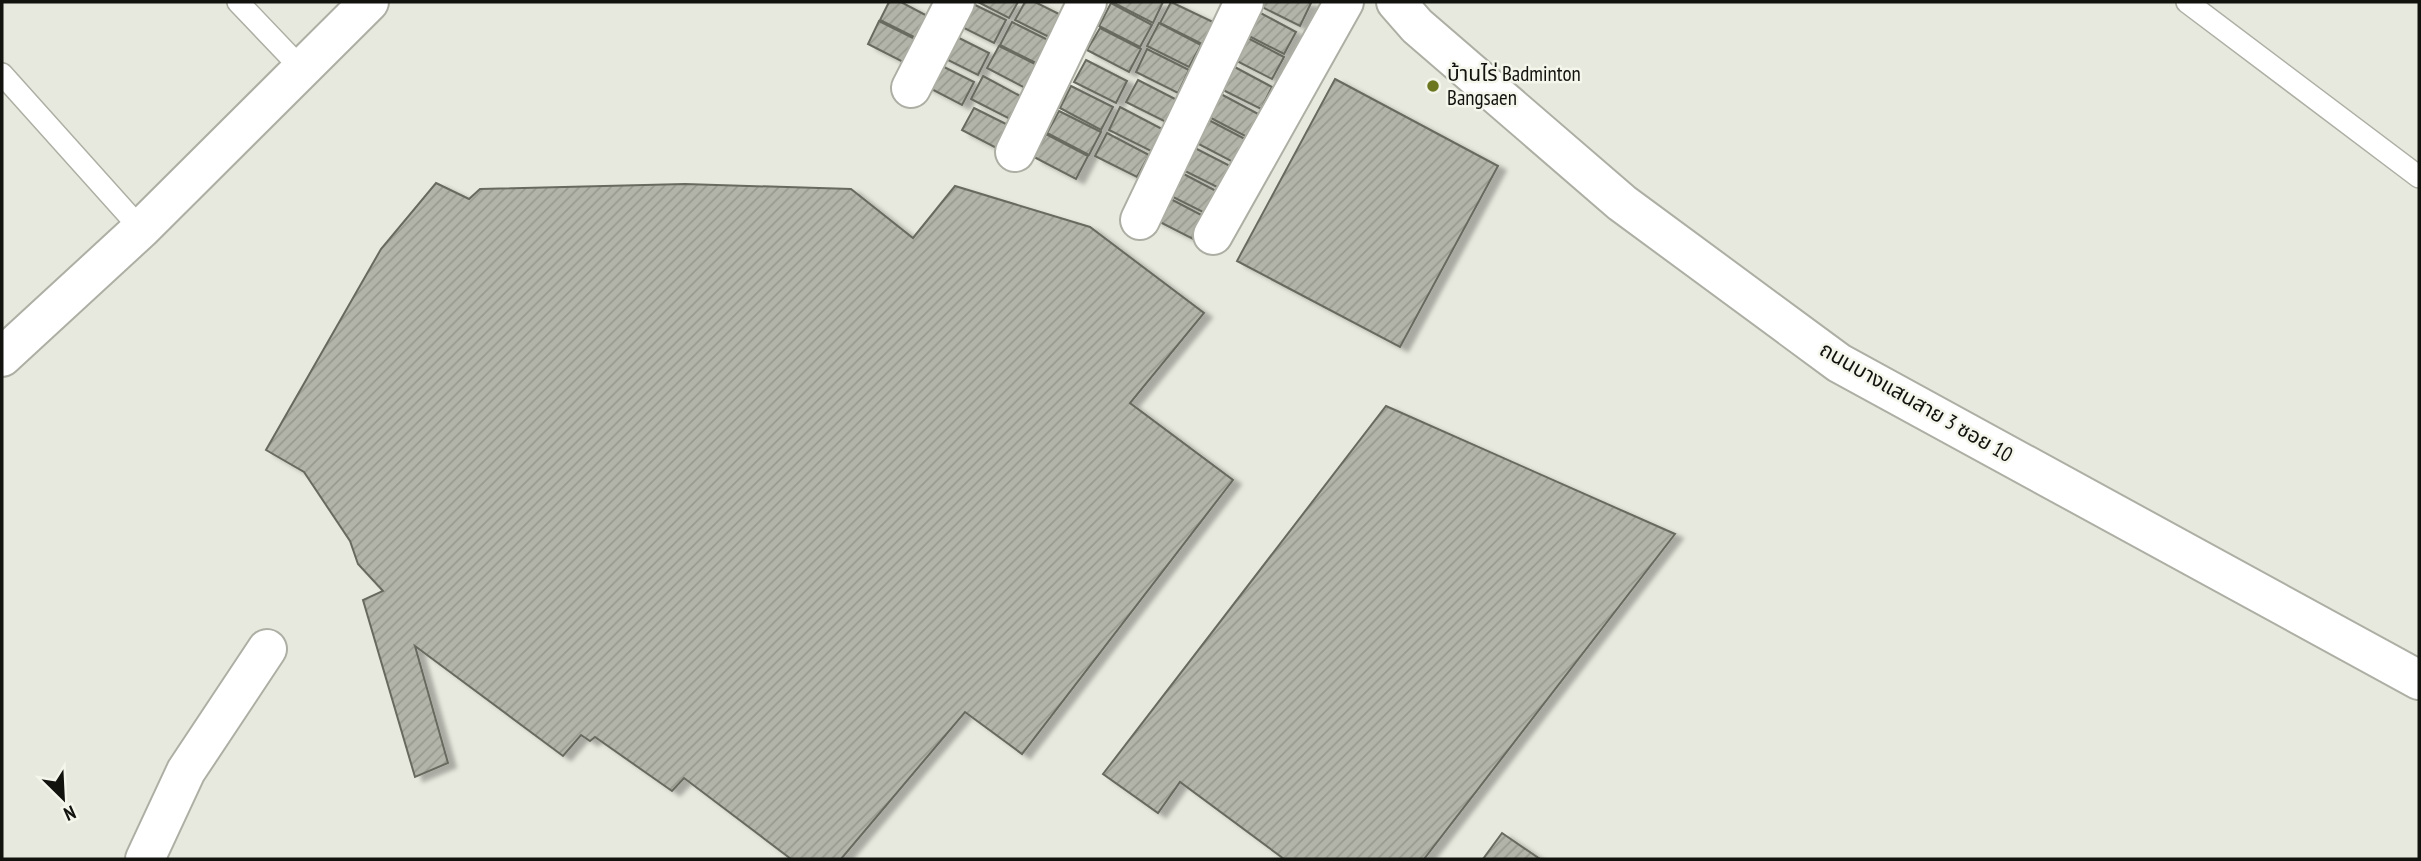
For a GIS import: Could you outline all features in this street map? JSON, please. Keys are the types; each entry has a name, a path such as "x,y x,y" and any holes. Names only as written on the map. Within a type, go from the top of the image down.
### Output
{"street":[{"path":"2,357 141,229 369,2"},
{"path":"911,88 955,2"},
{"path":"1015,152 1087,2"},
{"path":"1140,220 1244,2"},
{"path":"1213,236 1344,2"},
{"name":"ถนนบางแสนสาย 3 ซอย 10","path":"1396,2 1417,26 1622,203 1839,363 2419,680"},
{"path":"145,859 186,771 267,649"}],"lane":[{"path":"238,2 301,68"},
{"path":"2187,2 2419,177"},
{"path":"2,74 141,229"}],"building":[{"path":"889,2 901,2 933,19 922,41 880,20"},
{"path":"969,2 1006,20 994,43 952,22"},
{"path":"978,2 1018,2 1009,18"},
{"path":"1025,2 1035,2 1069,19 1057,41 1015,20"},
{"path":"1112,2 1163,2 1153,23"},
{"path":"1171,2 1213,22 1202,44 1160,23"},
{"path":"1260,2 1311,3 1300,26 1258,5"},
{"path":"1111,3 1152,25 1140,47 1099,26"},
{"path":"1255,10 1296,32 1284,54 1243,33"},
{"path":"879,21 921,42 909,65 868,44"},
{"path":"1012,22 1054,43 1042,66 1000,45"},
{"path":"1159,23 1201,45 1189,67 1147,46"},
{"path":"1100,28 1141,49 1129,72 1087,50"},
{"path":"947,32 989,53 978,75 936,54"},
{"path":"1242,35 1284,57 1272,79 1231,58"},
{"path":"999,46 1041,67 1029,90 987,68"},
{"path":"1147,49 1189,70 1178,93 1136,72"},
{"path":"1086,60 1127,81 1116,103 1074,82"},
{"path":"932,61 974,82 962,105 920,83"},
{"path":"1231,65 1272,87 1261,109 1219,88"},
{"path":"983,76 1024,98 1012,120 971,99"},
{"path":"1335,79 1498,166 1400,347 1237,261"},
{"path":"1138,80 1179,101 1168,123 1126,102"},
{"path":"1071,86 1113,107 1101,130 1060,108"},
{"path":"1219,93 1260,115 1249,138 1207,116"},
{"path":"1120,107 1162,129 1151,151 1109,130"},
{"path":"974,108 1016,129 1004,152 962,130"},
{"path":"1059,111 1101,132 1089,155 1047,133"},
{"path":"1203,117 1245,139 1233,162 1191,140"},
{"path":"1107,133 1149,155 1137,177 1095,156"},
{"path":"1046,134 1088,156 1076,179 1034,157"},
{"path":"1191,146 1232,167 1221,189 1179,168"},
{"path":"1178,171 1220,193 1209,215 1167,194"},
{"path":"436,183 469,199 480,189 685,184 851,189 913,238 955,186 1090,227 1204,313 1130,403 1233,480 1022,754 965,712 841,859 791,859 684,778 672,791 595,737 590,741 581,735 563,756 415,646 448,763 415,777 363,600 383,591 358,564 350,541 304,472 266,450 381,249"},
{"path":"1165,196 1207,218 1195,240 1154,219"},
{"path":"1386,406 1675,534 1424,859 1284,859 1180,782 1158,813 1103,774"},
{"path":"1502,833 1540,859 1483,859"}],"place":[{"name":"บ้านไร่ Badminton Bangsaen","path":"1433,86"}]}
